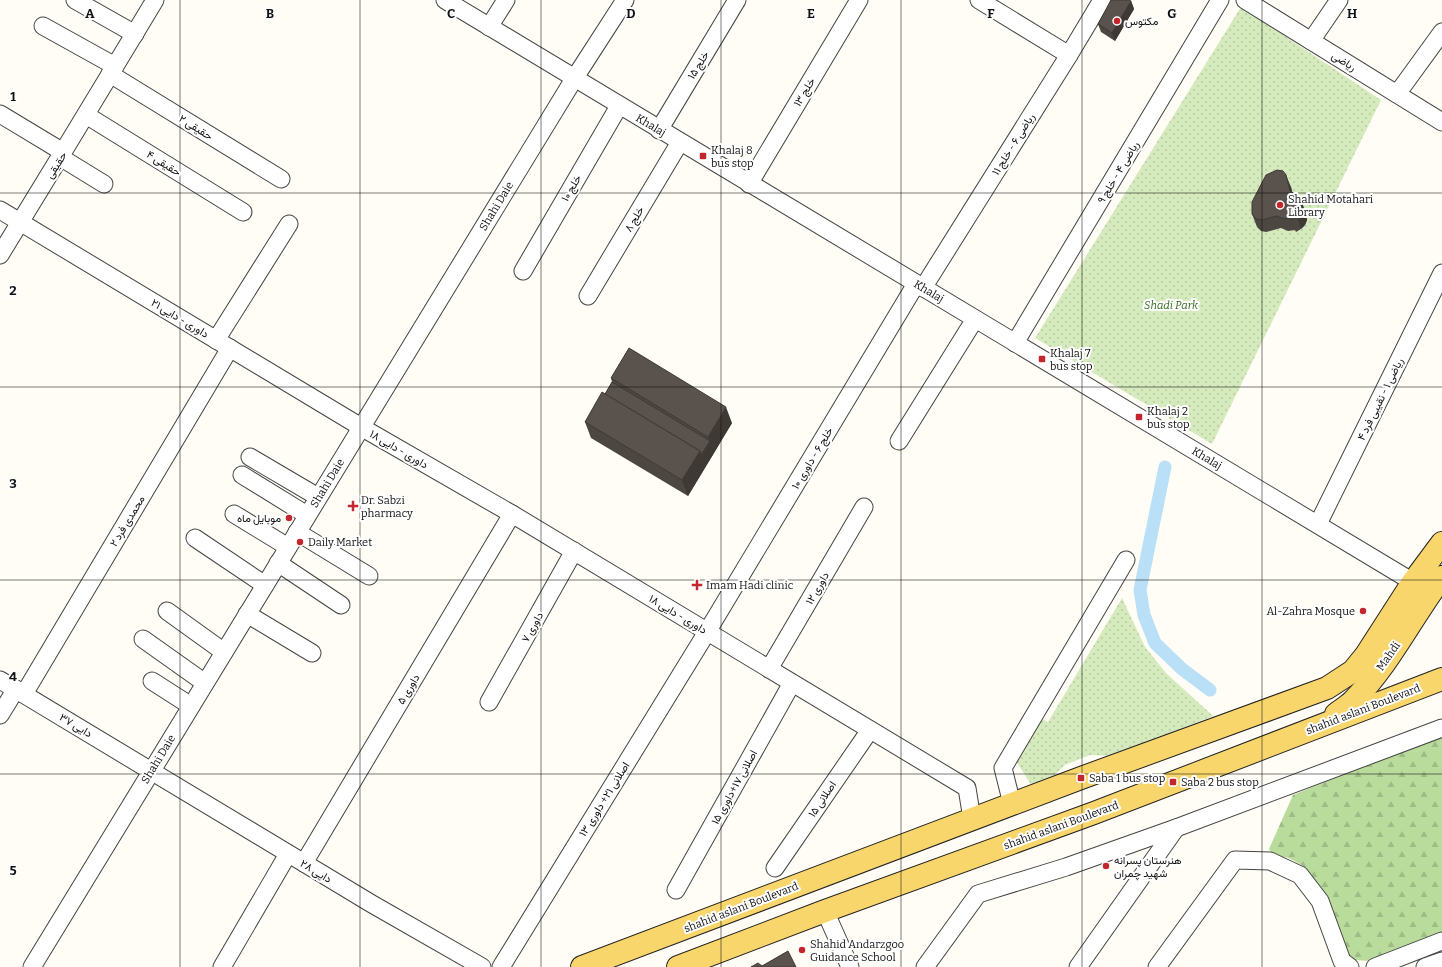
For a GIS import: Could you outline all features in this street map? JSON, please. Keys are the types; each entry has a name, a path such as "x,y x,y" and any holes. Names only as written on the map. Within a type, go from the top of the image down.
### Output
{"main road":[{"name":"Mahdi","path":"1322,725 1352,701 1382,667 1432,588 1442,543"},
{"name":"Mahdi","path":"1327,688 1353,671 1366,655 1432,588"},
{"name":"shahid aslani Boulevard","path":"678,967 825,911 1094,813 1442,679"},
{"name":"shahid aslani Boulevard","path":"582,967 1012,804 1327,688"}],"street":[{"path":"75,0 134,34"},
{"name":"حقیقی","path":"0,254 62,155 155,0"},
{"name":"Khalaj","path":"445,0 574,79 1318,524 1432,588"},
{"path":"489,27 506,0"},
{"name":"Shahi Daie","path":"32,967 574,79 625,0"},
{"name":"خلج ۱۵","path":"659,130 737,0"},
{"name":"خلج ۱۳","path":"750,184 859,0"},
{"path":"980,0 1069,55"},
{"name":"ریاضی ۶ - خلج ۱۱","path":"919,286 1069,55 1102,0"},
{"name":"ریاضی ۴ - خلج ۹","path":"1015,343 1220,0"},
{"name":"ریاضی","path":"1245,0 1442,122"},
{"path":"1311,41 1339,0"},
{"name":"حقیقی ۲","path":"43,26 281,179"},
{"path":"1397,94 1442,32"},
{"name":"خلج ۱۰","path":"523,271 619,106"},
{"path":"0,114 104,184"},
{"name":"حقیقی ۴","path":"86,115 243,212"},
{"name":"خلج ۸","path":"588,296 680,142"},
{"name":"داوری - دایی ۲۱","path":"0,210 361,427"},
{"name":"محمدی فرد ۲","path":"0,714 20,692 223,344 289,224"},
{"name":"ریاضی ۱ - نقیبی فرد ۴","path":"1318,524 1442,273"},
{"name":"خلج ۶ - داوری ۱۰","path":"707,632 919,286"},
{"path":"899,441 975,319"},
{"name":"داوری - دایی ۱۸","path":"361,427 512,514 967,788 972,819"},
{"path":"250,457 318,497"},
{"path":"242,476 307,515"},
{"name":"داوری ۱۲","path":"769,669 864,507"},
{"path":"234,514 288,547"},
{"name":"داوری ۵","path":"304,863 512,514"},
{"path":"297,532 369,576"},
{"path":"194,538 265,585"},
{"name":"داوری ۷","path":"489,702 574,551"},
{"path":"1012,804 1003,768 1126,560"},
{"path":"278,563 341,605"},
{"path":"167,611 224,652"},
{"path":"247,614 312,653"},
{"name":"اصلانی ۲۱+ داوری ۱۳","path":"501,967 707,632"},
{"path":"143,639 205,683"},
{"name":"دایی ۳۷","path":"0,680 151,771"},
{"path":"152,681 191,706"},
{"name":"اصلانی ۱۷+داوری ۱۵","path":"676,890 792,683"},
{"path":"925,967 978,894 1066,867 1176,828 1442,728"},
{"name":"اصلانی ۱۵","path":"775,868 870,730"},
{"name":"دایی ۲۸","path":"151,771 372,904 482,967"},
{"path":"1078,967 1176,828"},
{"path":"222,967 288,854"},
{"path":"1157,967 1235,860 1270,861 1300,875 1320,902 1342,960 1350,967"},
{"path":"825,911 850,967"},
{"path":"1375,967 1442,941"},
{"path":"1425,967 1442,960"}],"green space":[{"name":"Shadi Park","path":"1241,7 1381,100 1212,444 1035,338"},
{"path":"1122,598 1145,647 1166,673 1213,716 1111,756 1090,755 1065,765 1050,779 1032,786 1014,758 1040,718 1048,722"},
{"path":"1442,734 1442,934 1369,961 1355,960 1343,952 1326,898 1303,866 1289,858 1273,855 1269,849 1293,795"}],"building":[{"path":"1111,0 1131,1 1112,33 1098,24"},
{"name":"Shahid Motahari Library","path":"1277,170 1283,171 1286,175 1290,191 1297,195 1299,202 1302,202 1301,213 1292,220 1291,218 1284,219 1277,216 1262,220 1256,219 1252,214 1252,202 1266,175"},
{"path":"629,348 726,407 708,437 611,378"},
{"path":"612,382 710,441 701,455 700,451 605,394"},
{"path":"602,392 700,451 682,480 585,422"},
{"path":"788,951 796,967 751,967 758,963 762,966"}],"waterway":[{"path":"1165,467 1140,590 1144,615 1155,643 1182,669 1210,690"}],"place":[{"name":"مکتوس","path":"1117,21"},
{"name":"Khalaj 8 bus stop","path":"703,156"},
{"name":"Shahid Motahari Library","path":"1280,205"},
{"name":"Khalaj 7 bus stop","path":"1042,359"},
{"name":"Khalaj 2 bus stop","path":"1139,417"},
{"name":"Dr. Sabzi pharmacy","path":"353,506"},
{"name":"موبایل ماه","path":"289,518"},
{"name":"Daily Market","path":"300,542"},
{"name":"Imam Hadi clinic","path":"697,585"},
{"name":"Al-Zahra Mosque","path":"1363,611"},
{"name":"Saba 1 bus stop","path":"1081,778"},
{"name":"Saba 2 bus stop","path":"1173,782"},
{"name":"هنرستان پسرانه شهید چمران","path":"1106,866"},
{"name":"Shahid Andarzgoo Guidance School","path":"802,950"}]}
